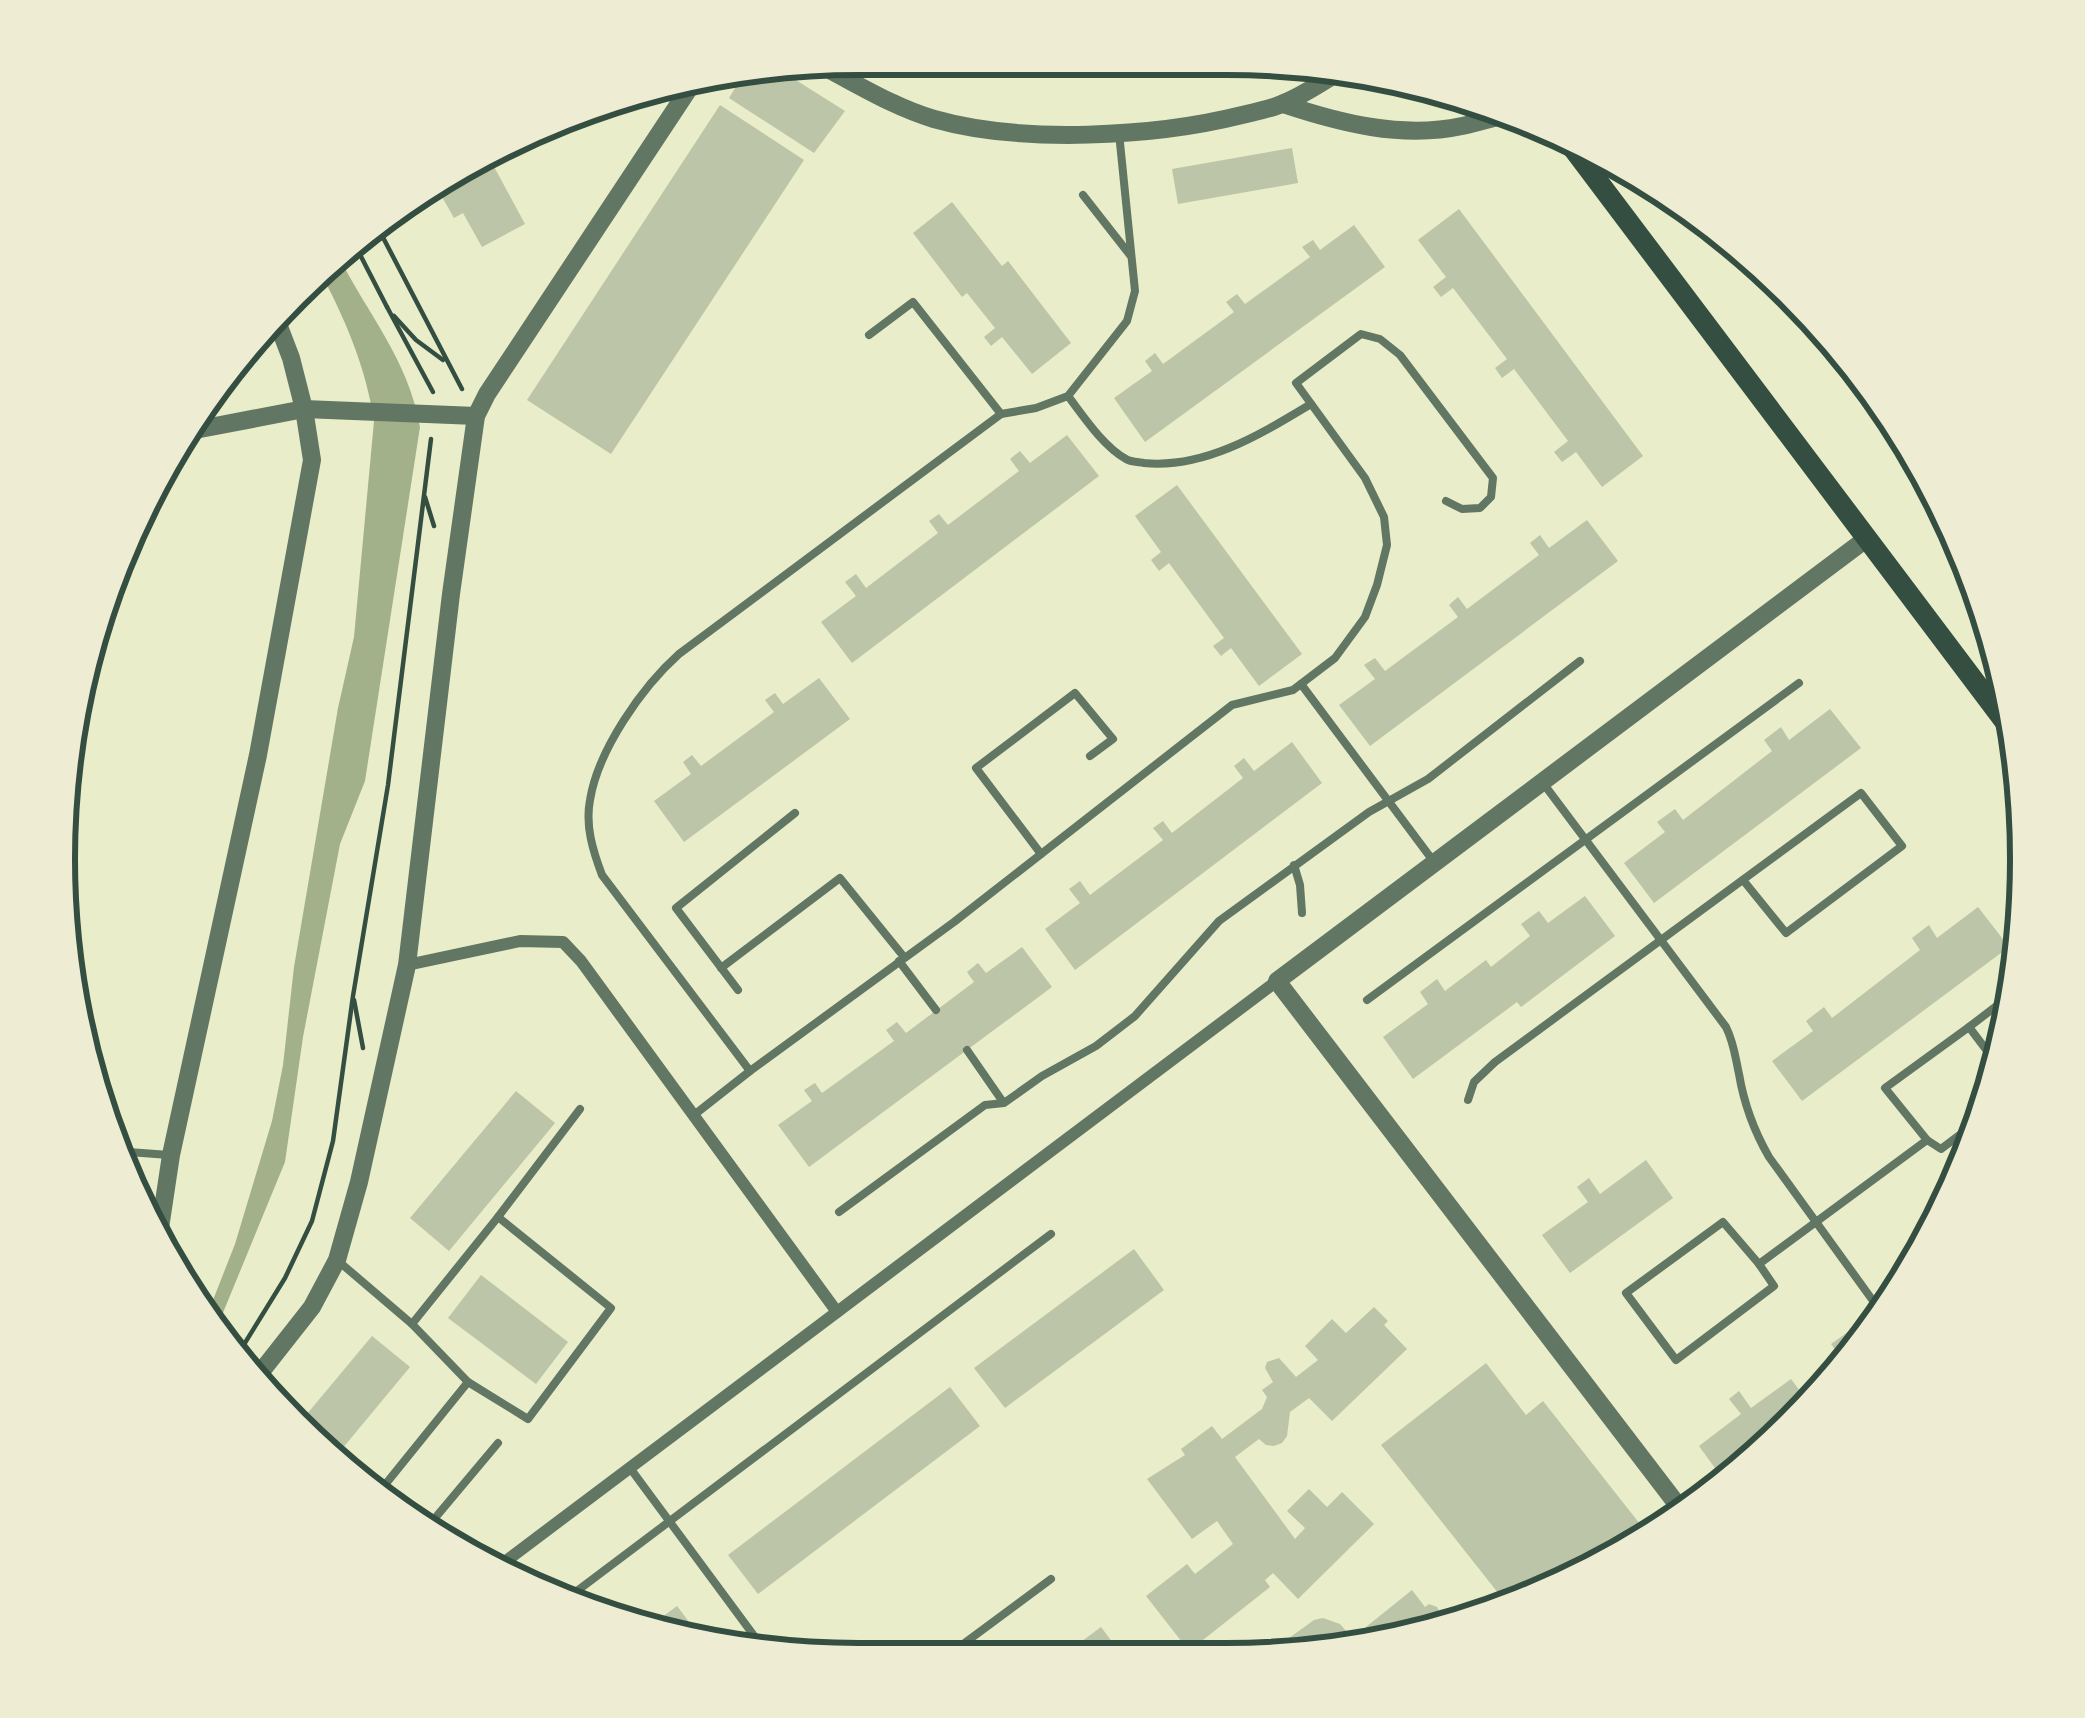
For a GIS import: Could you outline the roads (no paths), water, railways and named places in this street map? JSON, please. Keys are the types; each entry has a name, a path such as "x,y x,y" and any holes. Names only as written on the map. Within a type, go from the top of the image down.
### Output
{"main road":[{"path":"1581,160 1996,709"}],"street":[{"path":"840,76 932,118 980,130 1053,134 1214,122 1283,104 1316,81"},
{"path":"264,1368 312,1307 338,1260 407,965 476,416 685,95"},
{"path":"1283,104 1336,122 1402,130 1458,128 1486,120"},
{"path":"162,1218 171,1155 258,754 312,460 304,409 281,331"},
{"path":"204,428 304,409 476,416"},
{"path":"508,1560 1867,539"},
{"path":"407,965 520,941 563,942 838,1312"},
{"path":"1277,981 1675,1502"}],"lane":[{"path":"750,1071 602,875 589,826 596,778 620,729 657,673 1001,414 1068,396 1127,321 1135,291 1119,132"},
{"path":"1083,195 1131,256"},
{"path":"869,335 913,302 1001,414"},
{"path":"694,1115 1232,705 1293,690 1335,658 1365,617 1387,545 1384,517 1365,478 1296,383 1361,334 1380,339 1400,355 1492,478 1491,497 1480,508 1462,509 1446,501"},
{"path":"1068,396 1128,461 1161,464 1222,451 1311,404"},
{"path":"839,1212 985,1105 1004,1103 1096,1046 1135,1016 1219,921 1294,865 1428,778 1580,661"},
{"path":"1367,1000 1799,682"},
{"path":"1300,684 1435,863"},
{"path":"1041,854 976,768 1076,693 1113,739 1090,756"},
{"path":"1542,782 1726,1027 1735,1046 1755,1132 1873,1301"},
{"path":"1468,1100 1474,1082 1495,1062 1862,793 1902,846 1786,933 1744,880"},
{"path":"738,991 676,908 795,813"},
{"path":"1294,865 1302,913"},
{"path":"721,968 840,878 936,1010"},
{"path":"1959,1136 1941,1149 1927,1140 1885,1088 1996,1006"},
{"path":"1969,1027 1986,1049"},
{"path":"967,1050 1004,1103"},
{"path":"412,1324 580,1109"},
{"path":"1760,1264 1927,1140"},
{"path":"132,1152 171,1155"},
{"path":"338,1260 412,1324 468,1382 528,1419 611,1308 498,1217"},
{"path":"1723,1222 1760,1264 1774,1286 1676,1360 1626,1293 1723,1222"},
{"path":"578,1590 1051,1234"},
{"path":"386,1484 468,1382"},
{"path":"435,1518 498,1443"},
{"path":"630,1468 754,1635"},
{"path":"965,1643 1051,1580"}]}
